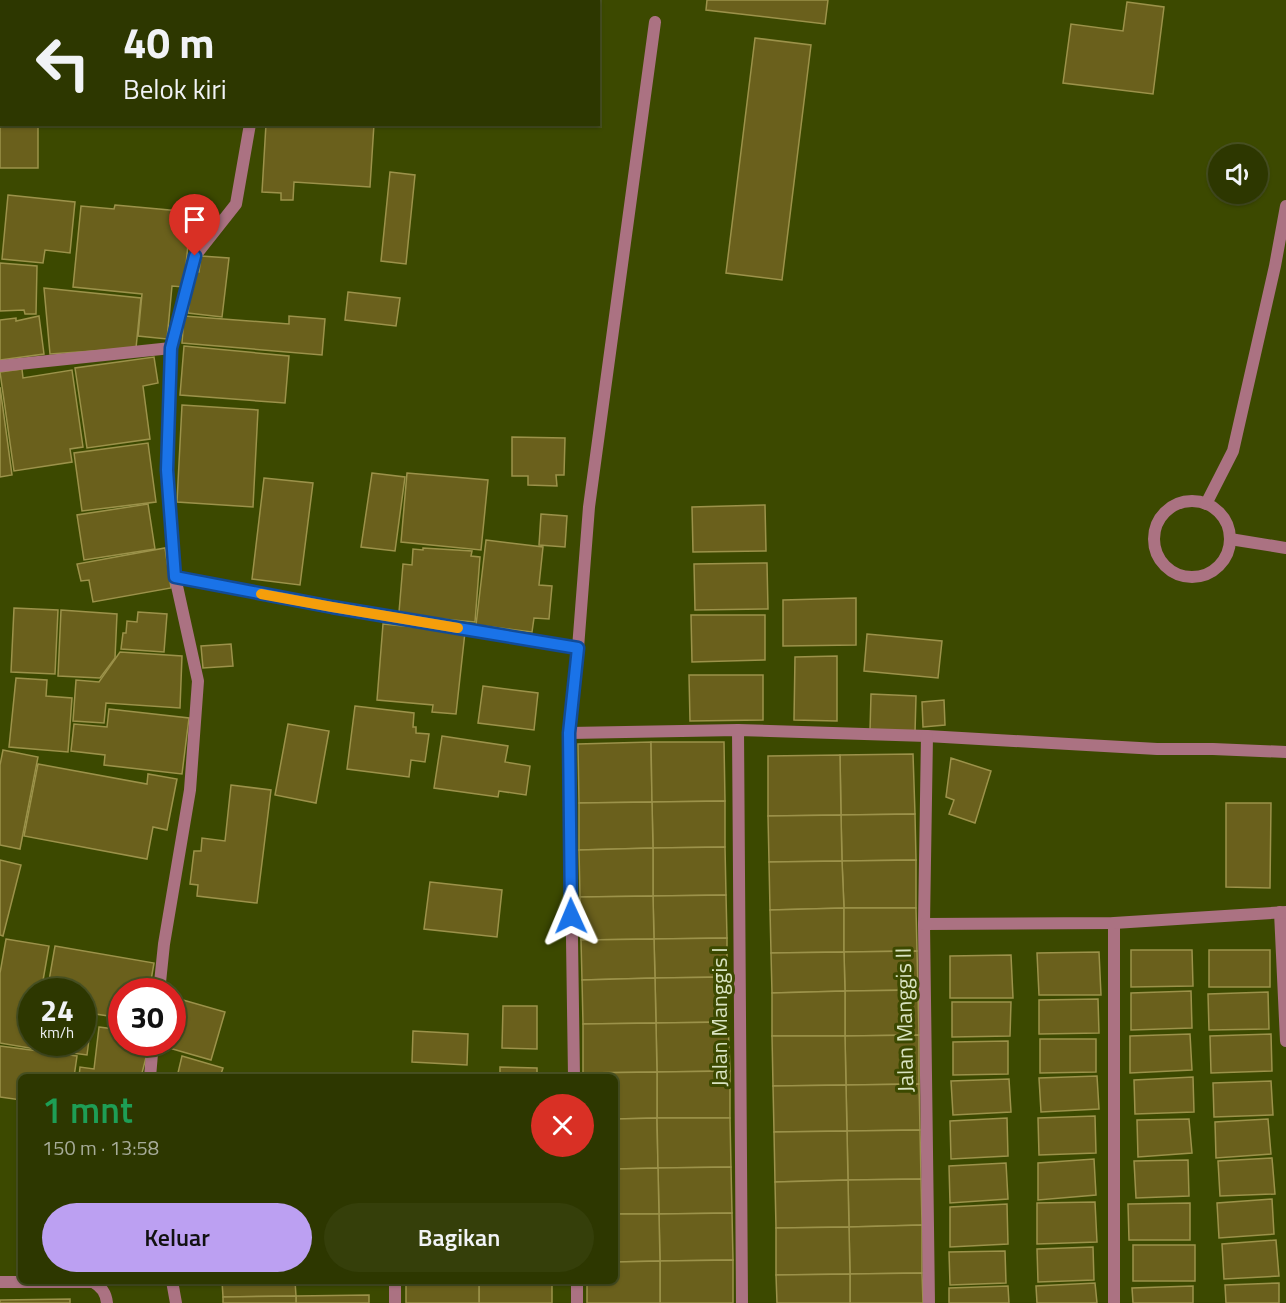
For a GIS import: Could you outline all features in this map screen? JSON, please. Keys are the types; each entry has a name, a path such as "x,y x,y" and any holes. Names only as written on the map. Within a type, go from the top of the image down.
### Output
{"street":[{"path":"574,1074 569,733 590,507 656,22"},
{"path":"160,978 190,790 198,681 175,577 167,470 171,348 195,256 236,204 250,126"},
{"path":"1206,504 1233,451 1275,266 1286,206"},
{"path":"0,366 171,348"},
{"path":"1192,501 1206,504 1219,512 1227,525 1230,539 1226,554 1218,566 1206,575 1191,577 1176,574 1165,566 1156,553 1154,539 1157,524 1165,512 1178,503 1192,501"},
{"path":"1230,539 1286,548"},
{"path":"175,577 332,607 578,648"},
{"path":"569,733 738,730 927,736 1157,749 1286,752"},
{"name":"Jalan Manggis I","path":"738,730 742,1303"},
{"name":"Jalan Manggis II","path":"927,736 924,924 929,1303"},
{"path":"924,924 1114,923 1283,912 1286,1041"},
{"path":"1114,923 1114,1303"},
{"path":"150,1074 152,1056"},
{"path":"0,1282 18,1282"},
{"path":"96,1284 105,1294 107,1303"},
{"path":"173,1284 176,1303"},
{"path":"395,1284 395,1303"},
{"path":"577,1284 577,1303"}],"building":[{"path":"707,0 828,0 825,24 706,10"},
{"path":"1127,2 1164,7 1153,94 1063,83 1071,24 1123,31"},
{"path":"755,38 811,45 782,280 726,273"},
{"path":"0,126 38,126 38,168 0,168"},
{"path":"266,126 374,126 370,187 294,182 293,200 281,200 281,193 262,192"},
{"path":"390,172 415,175 406,264 381,261"},
{"path":"8,195 75,202 70,253 45,250 43,263 2,259"},
{"path":"115,205 191,212 184,287 172,286 167,339 138,336 142,294 73,287 81,206 114,209"},
{"path":"201,256 229,258 222,317 188,313 193,271 199,272"},
{"path":"0,263 37,266 36,314 25,314 24,310 0,311"},
{"path":"44,288 141,298 136,348 50,354"},
{"path":"348,292 400,298 396,326 345,320"},
{"path":"39,316 44,354 0,360 0,320 16,318 16,321"},
{"path":"184,316 289,324 289,316 325,319 322,355 182,343"},
{"path":"184,346 289,356 285,403 180,395"},
{"path":"154,357 158,383 143,386 150,439 87,448 75,368"},
{"path":"22,369 23,378 72,370 83,447 70,449 72,462 14,471 0,372"},
{"path":"0,387 12,475 0,477"},
{"path":"182,405 258,410 253,507 177,502"},
{"path":"512,437 565,438 564,475 556,475 557,486 528,485 528,476 512,476"},
{"path":"148,443 156,502 82,511 74,453"},
{"path":"372,473 405,477 395,551 361,547"},
{"path":"407,473 488,480 481,550 401,542"},
{"path":"264,478 313,483 300,585 252,579"},
{"path":"148,504 155,549 84,560 77,515"},
{"path":"765,505 766,551 693,552 692,507"},
{"path":"541,514 567,516 565,547 539,545"},
{"path":"486,540 543,547 539,585 552,586 549,619 534,618 532,632 476,625"},
{"path":"165,548 171,588 93,602 89,580 81,581 77,564"},
{"path":"423,548 472,551 471,556 480,557 475,622 407,616 407,613 399,612 403,564 412,565 413,549 423,550"},
{"path":"767,563 768,609 695,610 694,564"},
{"path":"856,598 856,645 783,646 783,600"},
{"path":"14,608 58,610 55,674 11,672"},
{"path":"61,610 117,614 115,658 100,678 58,676"},
{"path":"138,612 167,614 164,652 121,649 127,621 137,622"},
{"path":"691,615 765,615 765,660 692,662"},
{"path":"383,624 465,632 456,714 432,712 433,705 377,700"},
{"path":"867,634 942,641 938,678 864,671"},
{"path":"231,644 233,666 203,668 201,646"},
{"path":"120,652 182,656 180,708 106,703 104,723 73,721 76,680 99,682"},
{"path":"837,656 837,721 794,720 795,657"},
{"path":"689,675 763,675 763,720 690,721"},
{"path":"16,678 47,680 46,696 72,698 68,752 9,747"},
{"path":"483,686 538,693 534,730 478,723"},
{"path":"871,694 916,696 915,733 870,731"},
{"path":"944,700 945,725 923,727 922,702"},
{"path":"355,706 414,713 413,727 416,727 416,733 429,734 425,762 411,760 409,777 347,769"},
{"path":"109,709 189,718 182,774 104,765 105,755 71,751 74,724 107,727"},
{"path":"288,724 329,731 316,803 275,795"},
{"path":"442,736 508,746 505,762 530,766 526,795 499,791 498,797 434,788"},
{"path":"651,742 652,802 579,803 578,744"},
{"path":"651,742 724,742 725,801 652,802"},
{"path":"3,750 38,757 20,849 0,845 0,765"},
{"path":"913,754 915,814 841,815 840,755"},
{"path":"840,755 841,815 768,816 768,756"},
{"path":"951,758 991,771 975,823 949,814 954,800 946,797"},
{"path":"38,764 147,784 148,774 177,779 167,830 153,827 147,859 24,836"},
{"path":"231,785 271,790 257,903 197,896 198,885 190,884 194,851 201,851 202,838 225,841"},
{"path":"725,801 725,847 653,848 652,802"},
{"path":"652,802 653,848 579,850 579,803"},
{"path":"1226,803 1271,803 1270,888 1226,887"},
{"path":"915,814 916,860 842,861 841,815"},
{"path":"841,815 842,861 769,862 768,816"},
{"path":"725,847 726,895 653,896 653,848"},
{"path":"653,848 653,896 580,897 579,850"},
{"path":"0,860 21,865 3,936 0,935"},
{"path":"916,860 916,908 844,908 842,861"},
{"path":"842,861 844,908 770,910 769,862"},
{"path":"430,882 502,890 497,937 424,929"},
{"path":"726,895 727,938 654,939 653,896"},
{"path":"653,896 654,939 581,940 580,897"},
{"path":"844,908 844,952 771,953 770,910"},
{"path":"844,908 916,908 917,951 844,952"},
{"path":"727,938 727,977 655,978 654,939"},
{"path":"6,939 49,946 43,978 18,978 18,1046 0,1043 0,973"},
{"path":"654,939 655,978 582,980 581,940"},
{"path":"55,946 154,963 151,978 108,978 108,1016 96,1014 96,978 49,978"},
{"path":"1131,950 1192,950 1193,986 1131,987"},
{"path":"1209,950 1270,950 1270,987 1209,987"},
{"path":"917,951 918,990 845,991 844,952"},
{"path":"844,952 845,991 772,993 771,953"},
{"path":"1099,952 1101,995 1039,995 1037,953"},
{"path":"1011,955 1013,998 950,998 950,956"},
{"path":"727,977 728,1022 656,1023 655,978"},
{"path":"655,978 656,1023 583,1024 582,980"},
{"path":"918,990 919,1035 845,1036 845,991"},
{"path":"845,991 845,1036 772,1036 772,993"},
{"path":"1191,991 1192,1028 1131,1030 1131,993"},
{"path":"1268,992 1269,1029 1209,1030 1208,994"},
{"path":"1098,999 1099,1033 1039,1034 1039,1000"},
{"path":"186,1001 225,1012 211,1060 186,1053"},
{"path":"952,1002 1011,1002 1010,1036 952,1037"},
{"path":"503,1006 537,1006 537,1049 502,1048"},
{"path":"728,1022 730,1071 657,1072 656,1023"},
{"path":"656,1023 657,1072 583,1073 583,1024"},
{"path":"99,1027 108,1028 108,1056 146,1056 142,1074 79,1074 80,1067 94,1069"},
{"path":"413,1031 468,1034 467,1065 412,1062"},
{"path":"1190,1034 1192,1070 1130,1073 1130,1036"},
{"path":"1271,1034 1272,1071 1211,1073 1210,1036"},
{"path":"919,1035 919,1084 846,1085 845,1036"},
{"path":"772,1036 845,1036 846,1085 773,1086"},
{"path":"1040,1039 1096,1039 1096,1072 1040,1073"},
{"path":"1008,1041 1008,1074 953,1075 953,1042"},
{"path":"0,1046 18,1048 18,1056 77,1056 74,1074 18,1074 18,1100 0,1097"},
{"path":"182,1056 223,1068 221,1074 178,1074"},
{"path":"500,1067 537,1068 537,1074 500,1074"},
{"path":"730,1071 730,1118 657,1118 657,1072"},
{"path":"657,1072 657,1118 618,1119 618,1074 583,1073"},
{"path":"1097,1076 1099,1109 1041,1112 1039,1078"},
{"path":"1193,1077 1194,1112 1135,1114 1134,1080"},
{"path":"1009,1079 1011,1112 953,1115 951,1081"},
{"path":"1271,1081 1273,1115 1214,1117 1213,1083"},
{"path":"919,1084 920,1130 847,1131 846,1085"},
{"path":"846,1085 847,1131 774,1132 773,1086"},
{"path":"1095,1116 1096,1153 1039,1155 1038,1118"},
{"path":"657,1118 658,1168 618,1169 618,1119"},
{"path":"657,1118 730,1118 731,1167 658,1168"},
{"path":"1007,1118 1008,1156 951,1159 950,1121"},
{"path":"1189,1119 1192,1153 1138,1157 1137,1120"},
{"path":"1268,1119 1271,1154 1216,1158 1215,1122"},
{"path":"920,1130 921,1179 848,1180 847,1131"},
{"path":"847,1131 848,1180 775,1182 774,1132"},
{"path":"1272,1158 1275,1194 1220,1196 1218,1161"},
{"path":"1094,1159 1096,1195 1038,1200 1038,1163"},
{"path":"1188,1160 1189,1196 1136,1198 1134,1161"},
{"path":"1006,1163 1008,1199 950,1203 949,1166"},
{"path":"731,1167 732,1213 659,1214 658,1168"},
{"path":"658,1168 659,1214 618,1214 618,1169"},
{"path":"921,1179 922,1225 849,1227 848,1180"},
{"path":"848,1180 849,1227 776,1228 775,1182"},
{"path":"1272,1199 1274,1234 1219,1238 1217,1203"},
{"path":"1095,1202 1097,1242 1037,1244 1037,1203"},
{"path":"1190,1203 1190,1240 1129,1240 1128,1204"},
{"path":"1007,1204 1008,1244 950,1247 950,1207"},
{"path":"732,1213 733,1260 660,1261 659,1214"},
{"path":"618,1214 659,1214 660,1261 618,1262"},
{"path":"922,1225 922,1273 850,1274 849,1227"},
{"path":"849,1227 850,1274 776,1275 776,1228"},
{"path":"1276,1240 1279,1276 1224,1279 1222,1244"},
{"path":"1133,1245 1195,1245 1195,1281 1133,1281"},
{"path":"1093,1247 1094,1280 1038,1282 1037,1249"},
{"path":"1005,1251 1006,1283 950,1285 949,1252"},
{"path":"733,1260 733,1303 660,1303 660,1261"},
{"path":"660,1261 660,1303 587,1303 587,1284 618,1284 618,1262"},
{"path":"922,1273 923,1303 850,1303 850,1274"},
{"path":"850,1274 850,1303 777,1303 776,1275"},
{"path":"1095,1283 1097,1303 1037,1303 1036,1286"},
{"path":"1279,1283 1279,1303 1226,1303 1225,1285"},
{"path":"222,1284 295,1284 296,1296 223,1297"},
{"path":"406,1284 479,1284 479,1303 406,1303"},
{"path":"479,1284 552,1284 552,1303 479,1303"},
{"path":"1008,1286 1009,1303 949,1303 949,1288"},
{"path":"1193,1286 1193,1303 1133,1303 1132,1288"},
{"path":"369,1295 369,1303 296,1303 296,1296"},
{"path":"296,1296 296,1303 223,1303 223,1297"},
{"path":"70,1299 70,1303 0,1303 0,1300"}],"slow traffic":[{"path":"261,594 458,628"}],"route":[{"path":"195,256 171,348 167,470 175,577 332,607 578,648 569,733 571,916"}]}
